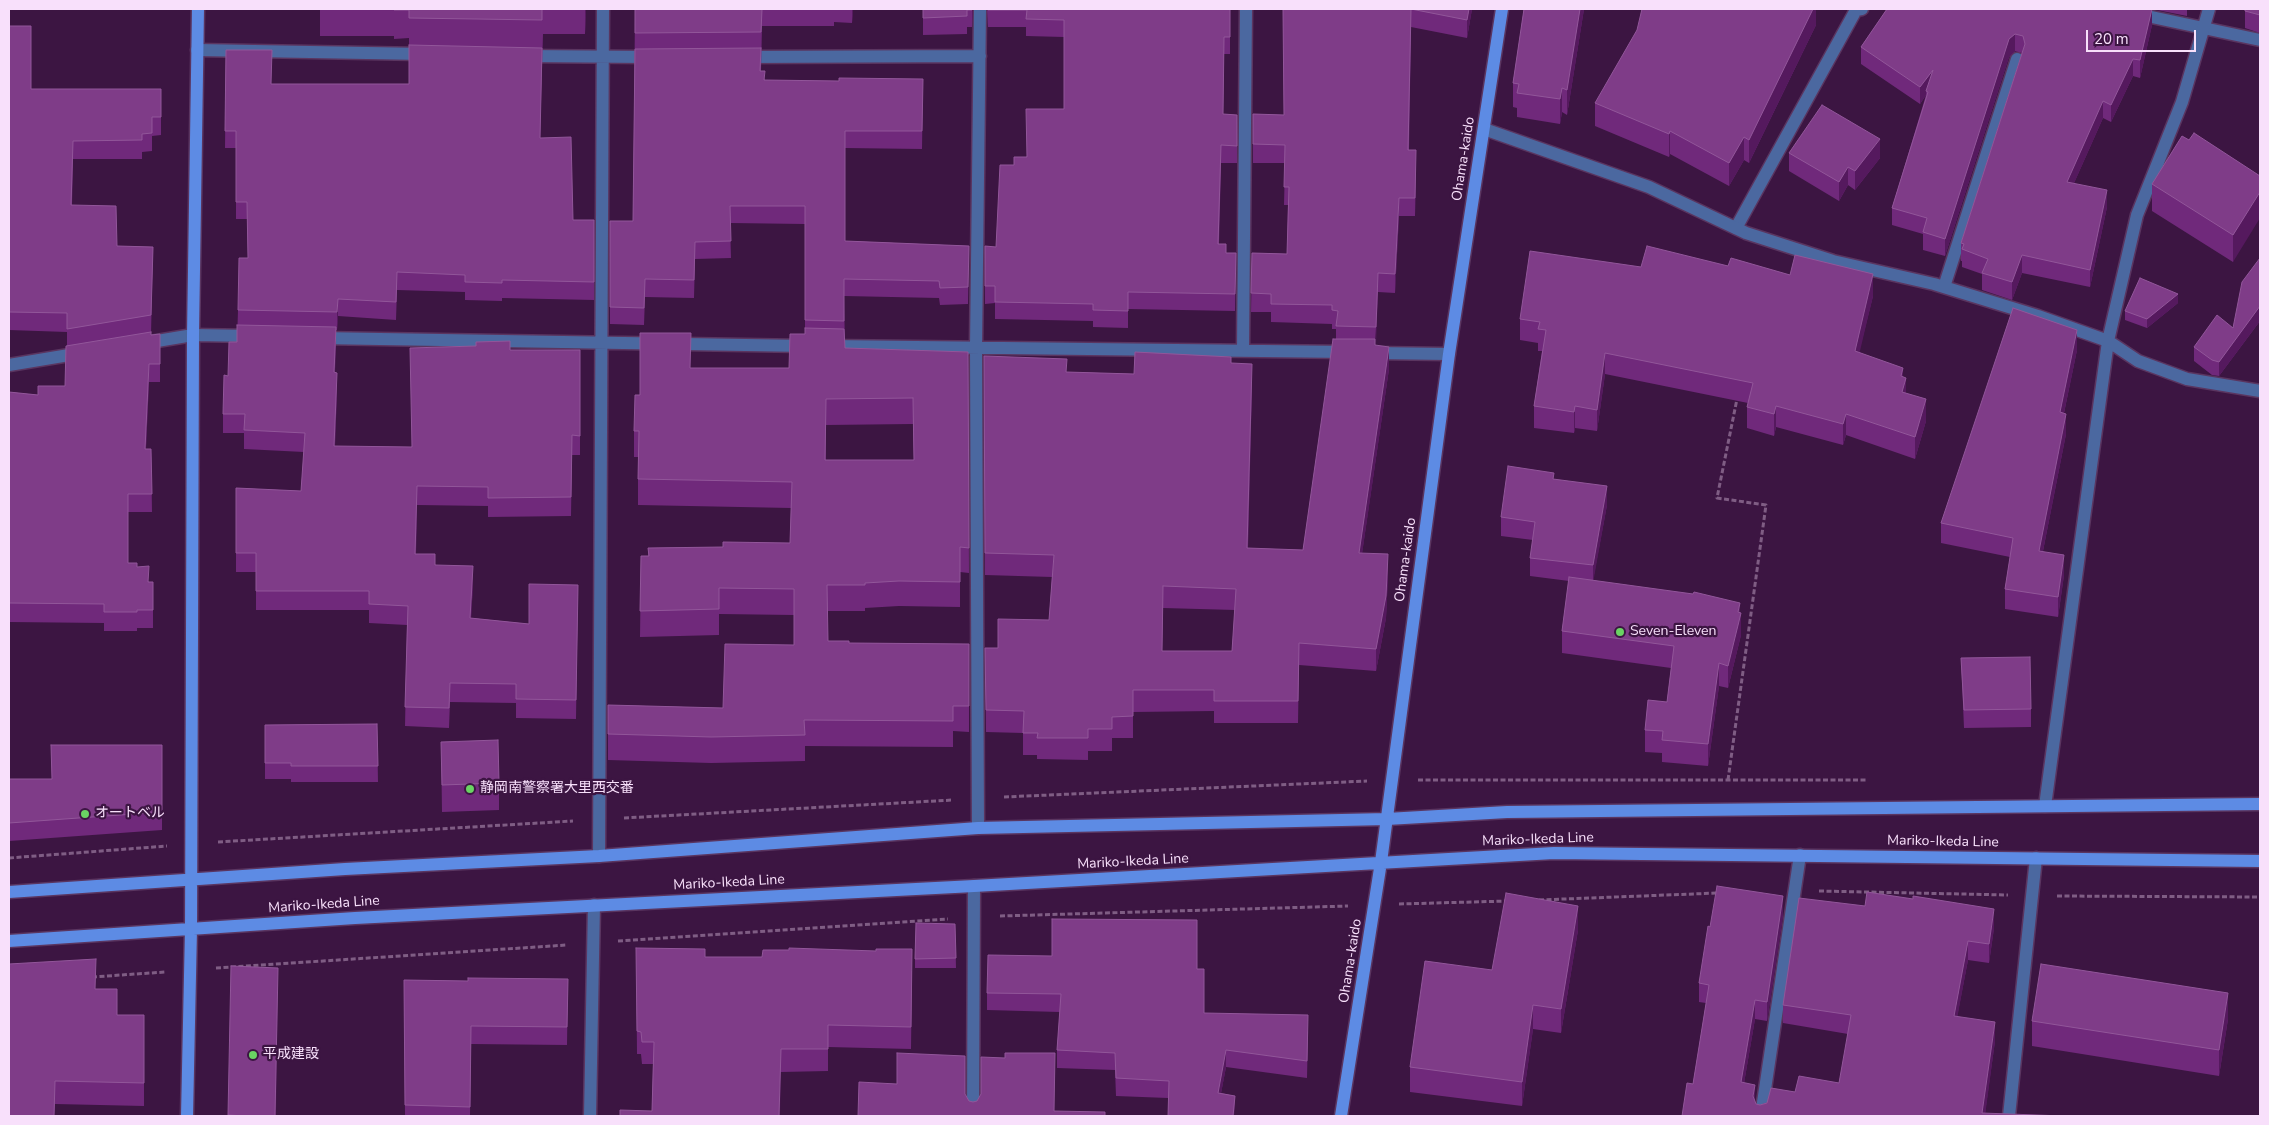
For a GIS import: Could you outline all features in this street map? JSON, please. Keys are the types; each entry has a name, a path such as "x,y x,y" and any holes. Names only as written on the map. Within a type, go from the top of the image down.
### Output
{"street":[{"path":"187,1116 191,929 193,335 198,9"},
{"path":"599,856 603,9"},
{"path":"978,828 976,348 980,9"},
{"path":"1243,350 1246,9"},
{"name":"Ohama-kaido","path":"1341,1116 1375,905 1449,354 1502,9"},
{"path":"1736,228 1856,10 1862,9"},
{"path":"2114,9 2260,40"},
{"path":"2045,806 2108,341 2137,215 2182,102 2209,9"},
{"path":"197,50 435,54"},
{"path":"514,56 662,57"},
{"path":"732,57 980,56"},
{"path":"1944,287 2017,59"},
{"path":"1484,129 1649,187 1736,228 1832,261 1944,287 2038,316 2108,341 2138,361 2186,380 2260,391"},
{"path":"134,345 193,335 262,336"},
{"path":"302,337 600,343 1449,354"},
{"path":"9,365 96,351"},
{"name":"Mariko-Ikeda Line","path":"9,892 345,869 599,856 978,828 1387,819 1507,812 2260,804"},
{"name":"Mariko-Ikeda Line","path":"9,941 594,905 974,886 1554,853 2260,860"},
{"path":"1761,1116 1800,856"},
{"path":"2008,1116 2036,858"},
{"path":"972,1116 974,886"},
{"path":"590,1116 594,905"}],"path":[{"path":"1728,780 1766,505 1717,498 1735,402 1739,394"},
{"path":"1795,891 2031,896 2260,897"},
{"path":"1531,900 1726,893"},
{"path":"85,977 975,917 1512,900"}],"building":[{"path":"394,9 542,9 542,20 409,18 409,10"},
{"path":"635,9 762,9 761,32 635,33"},
{"path":"923,9 972,10 967,10 967,16 923,18"},
{"path":"988,9 1230,9 1230,37 1224,37 1223,114 1237,115 1237,146 1221,145 1218,244 1226,244 1226,253 1236,253 1235,294 1128,292 1128,311 1093,310 1093,304 995,302 995,286 985,286 985,246 996,247 1000,165 1014,165 1014,157 1027,157 1026,109 1064,109 1064,20 1026,19 1027,10"},
{"path":"1283,9 1411,9 1408,150 1416,150 1415,198 1399,198 1395,274 1378,273 1376,327 1336,326 1338,311 1332,310 1332,305 1271,304 1271,294 1251,293 1252,253 1287,254 1289,187 1284,187 1285,145 1253,144 1253,114 1284,115"},
{"path":"1411,9 1469,9 1467,20"},
{"path":"1524,9 1580,9 1567,90 1562,88 1560,99 1517,93 1519,84 1513,83"},
{"path":"1642,9 1813,9 1749,140 1744,137 1729,163 1670,131 1669,134 1595,103 1637,30"},
{"path":"1887,9 2152,9 2140,60 2133,59 2111,105 2103,101 2067,182 2107,190 2090,270 2022,255 2012,282 1982,273 1988,259 1962,249 1964,244 1961,243 2025,44 2023,36 2015,34 2009,39 1945,239 1923,232 1927,218 1892,208 1933,70 1920,87 1861,47"},
{"path":"2245,9 2260,9 2260,15 2245,11"},
{"path":"9,26 31,26 31,89 161,89 161,117 152,117 152,133 142,134 142,140 73,141 71,205 116,206 117,246 153,247 151,315 67,329 67,313 9,312"},
{"path":"409,45 542,48 540,138 571,137 573,220 594,220 594,282 502,280 502,283 465,282 465,275 397,272 396,302 338,299 337,312 238,310 239,258 248,258 247,202 236,202 236,131 225,131 226,50 272,50 271,84 409,84"},
{"path":"761,48 760,71 765,71 764,80 839,81 839,78 923,79 922,131 845,131 845,241 969,246 968,287 940,288 939,281 844,279 844,321 805,320 805,206 730,206 731,241 695,242 694,280 645,279 644,308 610,307 610,221 633,221 635,49"},
{"path":"1822,105 1880,139 1855,171 1848,167 1839,182 1789,153"},
{"path":"2194,133 2260,176 2260,192 2233,235 2152,184 2182,136 2189,140"},
{"path":"1647,246 1728,266 1731,258 1790,275 1795,255 1873,274 1855,351 1903,368 1901,376 1906,378 1902,392 1926,399 1915,437 1846,414 1843,424 1776,406 1774,414 1747,407 1753,383 1605,353 1597,410 1575,406 1574,412 1534,406 1546,330 1538,329 1540,322 1520,319 1530,251 1641,267"},
{"path":"2260,258 2260,306 2219,362 2212,360 2194,347 2217,315 2233,328 2242,282"},
{"path":"2140,278 2178,294 2147,319 2125,311"},
{"path":"2013,308 2077,330 2060,412 2066,414 2039,551 2064,555 2058,597 2005,589 2013,538 1941,523"},
{"path":"237,325 336,327 334,372 337,373 334,446 412,447 410,348 476,346 476,342 510,341 510,350 580,350 580,436 572,435 571,497 488,498 488,487 417,486 415,554 435,554 435,565 473,566 470,618 529,624 529,584 578,585 576,700 516,699 516,684 450,683 449,708 405,707 408,606 369,604 369,591 256,591 256,553 236,553 236,488 301,491 305,433 244,430 245,414 223,414 224,375 228,376 229,342 237,342"},
{"path":"805,328 844,329 845,348 968,352 969,548 960,547 960,582 899,581 865,583 865,585 827,585 828,641 849,641 849,643 969,644 969,706 953,706 953,721 804,720 805,735 711,737 608,734 608,705 723,708 725,644 794,645 794,589 719,588 719,609 640,611 641,556 649,556 648,548 723,547 723,542 790,543 792,482 638,479 639,431 634,431 635,395 640,395 640,333 691,333 690,368 789,368 790,334 805,334","holes":["913,398 914,460 825,460 826,399"]},
{"path":"151,332 151,335 160,334 160,364 149,364 145,449 151,449 152,494 128,494 128,563 137,563 137,567 149,566 148,582 153,582 153,610 104,612 104,604 9,603 9,392 38,395 38,386 65,386 66,346"},
{"path":"1333,339 1375,339 1375,345 1389,347 1359,553 1388,554 1386,596 1376,649 1299,643 1298,701 1214,701 1214,690 1133,690 1133,716 1112,717 1112,729 1088,729 1088,738 1037,738 1038,733 1023,733 1024,711 986,710 985,648 998,648 998,619 1049,620 1054,555 985,553 984,356 1067,359 1066,372 1134,374 1135,352 1231,357 1231,363 1252,364 1247,548 1303,550","holes":["1163,586 1236,589 1232,651 1162,651"]},
{"path":"1508,466 1554,473 1553,479 1607,486 1593,565 1530,558 1535,522 1501,517"},
{"path":"1569,577 1693,594 1694,592 1740,603 1738,612 1741,613 1728,666 1719,663 1708,744 1662,740 1663,731 1645,730 1648,700 1667,702 1674,646 1562,631"},
{"path":"2030,657 2031,709 1964,710 1961,658"},
{"path":"377,724 378,766 291,766 291,763 265,763 265,725"},
{"path":"498,740 499,783 442,785 441,742"},
{"name":"オートベル","path":"51,745 162,745 162,812 9,823 9,779 52,779"},
{"path":"1717,886 1783,896 1767,1002 1755,1000 1741,1082 1755,1085 1753,1096 1756,1104 1767,1103 1771,1088 1795,1092 1799,1076 1839,1083 1851,1015 1783,1005 1799,898 1865,906 1867,892 1913,899 1913,896 1994,909 1989,944 1968,941 1954,1016 1995,1022 1982,1113 2064,1116 1682,1116 1687,1083 1693,1084 1709,985 1699,983 1708,926 1710,927"},
{"path":"1506,893 1578,906 1561,1009 1533,1005 1522,1082 1410,1067 1425,961 1492,970"},
{"path":"1052,919 1197,920 1197,969 1204,969 1204,1013 1308,1015 1307,1061 1226,1050 1218,1093 1235,1096 1233,1116 1168,1116 1169,1081 1116,1078 1115,1053 1057,1050 1061,994 987,993 988,955 1052,956"},
{"path":"916,923 955,924 956,958 915,959"},
{"path":"636,948 705,949 705,957 762,957 763,950 789,950 789,948 876,951 876,949 912,949 911,1027 828,1025 828,1049 781,1049 779,1116 620,1116 620,1110 652,1111 654,1042 642,1042 641,1032 637,1031"},
{"path":"96,959 95,989 117,989 117,1015 144,1015 144,1083 55,1081 54,1116 9,1116 9,964"},
{"path":"2041,964 2228,993 2219,1050 2032,1021"},
{"name":"平成建設","path":"231,966 278,968 275,1116 228,1115"},
{"path":"468,978 568,979 567,1027 471,1026 470,1107 405,1105 404,980 468,981"},
{"path":"897,1053 965,1056 965,1094 969,1101 973,1102 977,1101 981,1094 981,1057 1005,1058 1005,1053 1055,1053 1054,1111 1105,1112 1105,1116 858,1116 859,1082 897,1084"}],"place":[{"name":"Seven-Eleven","path":"1620,632"},
{"name":"静岡南警察署大里西交番","path":"470,789"},
{"name":"オートベル","path":"85,814"},
{"name":"平成建設","path":"253,1055"}]}
